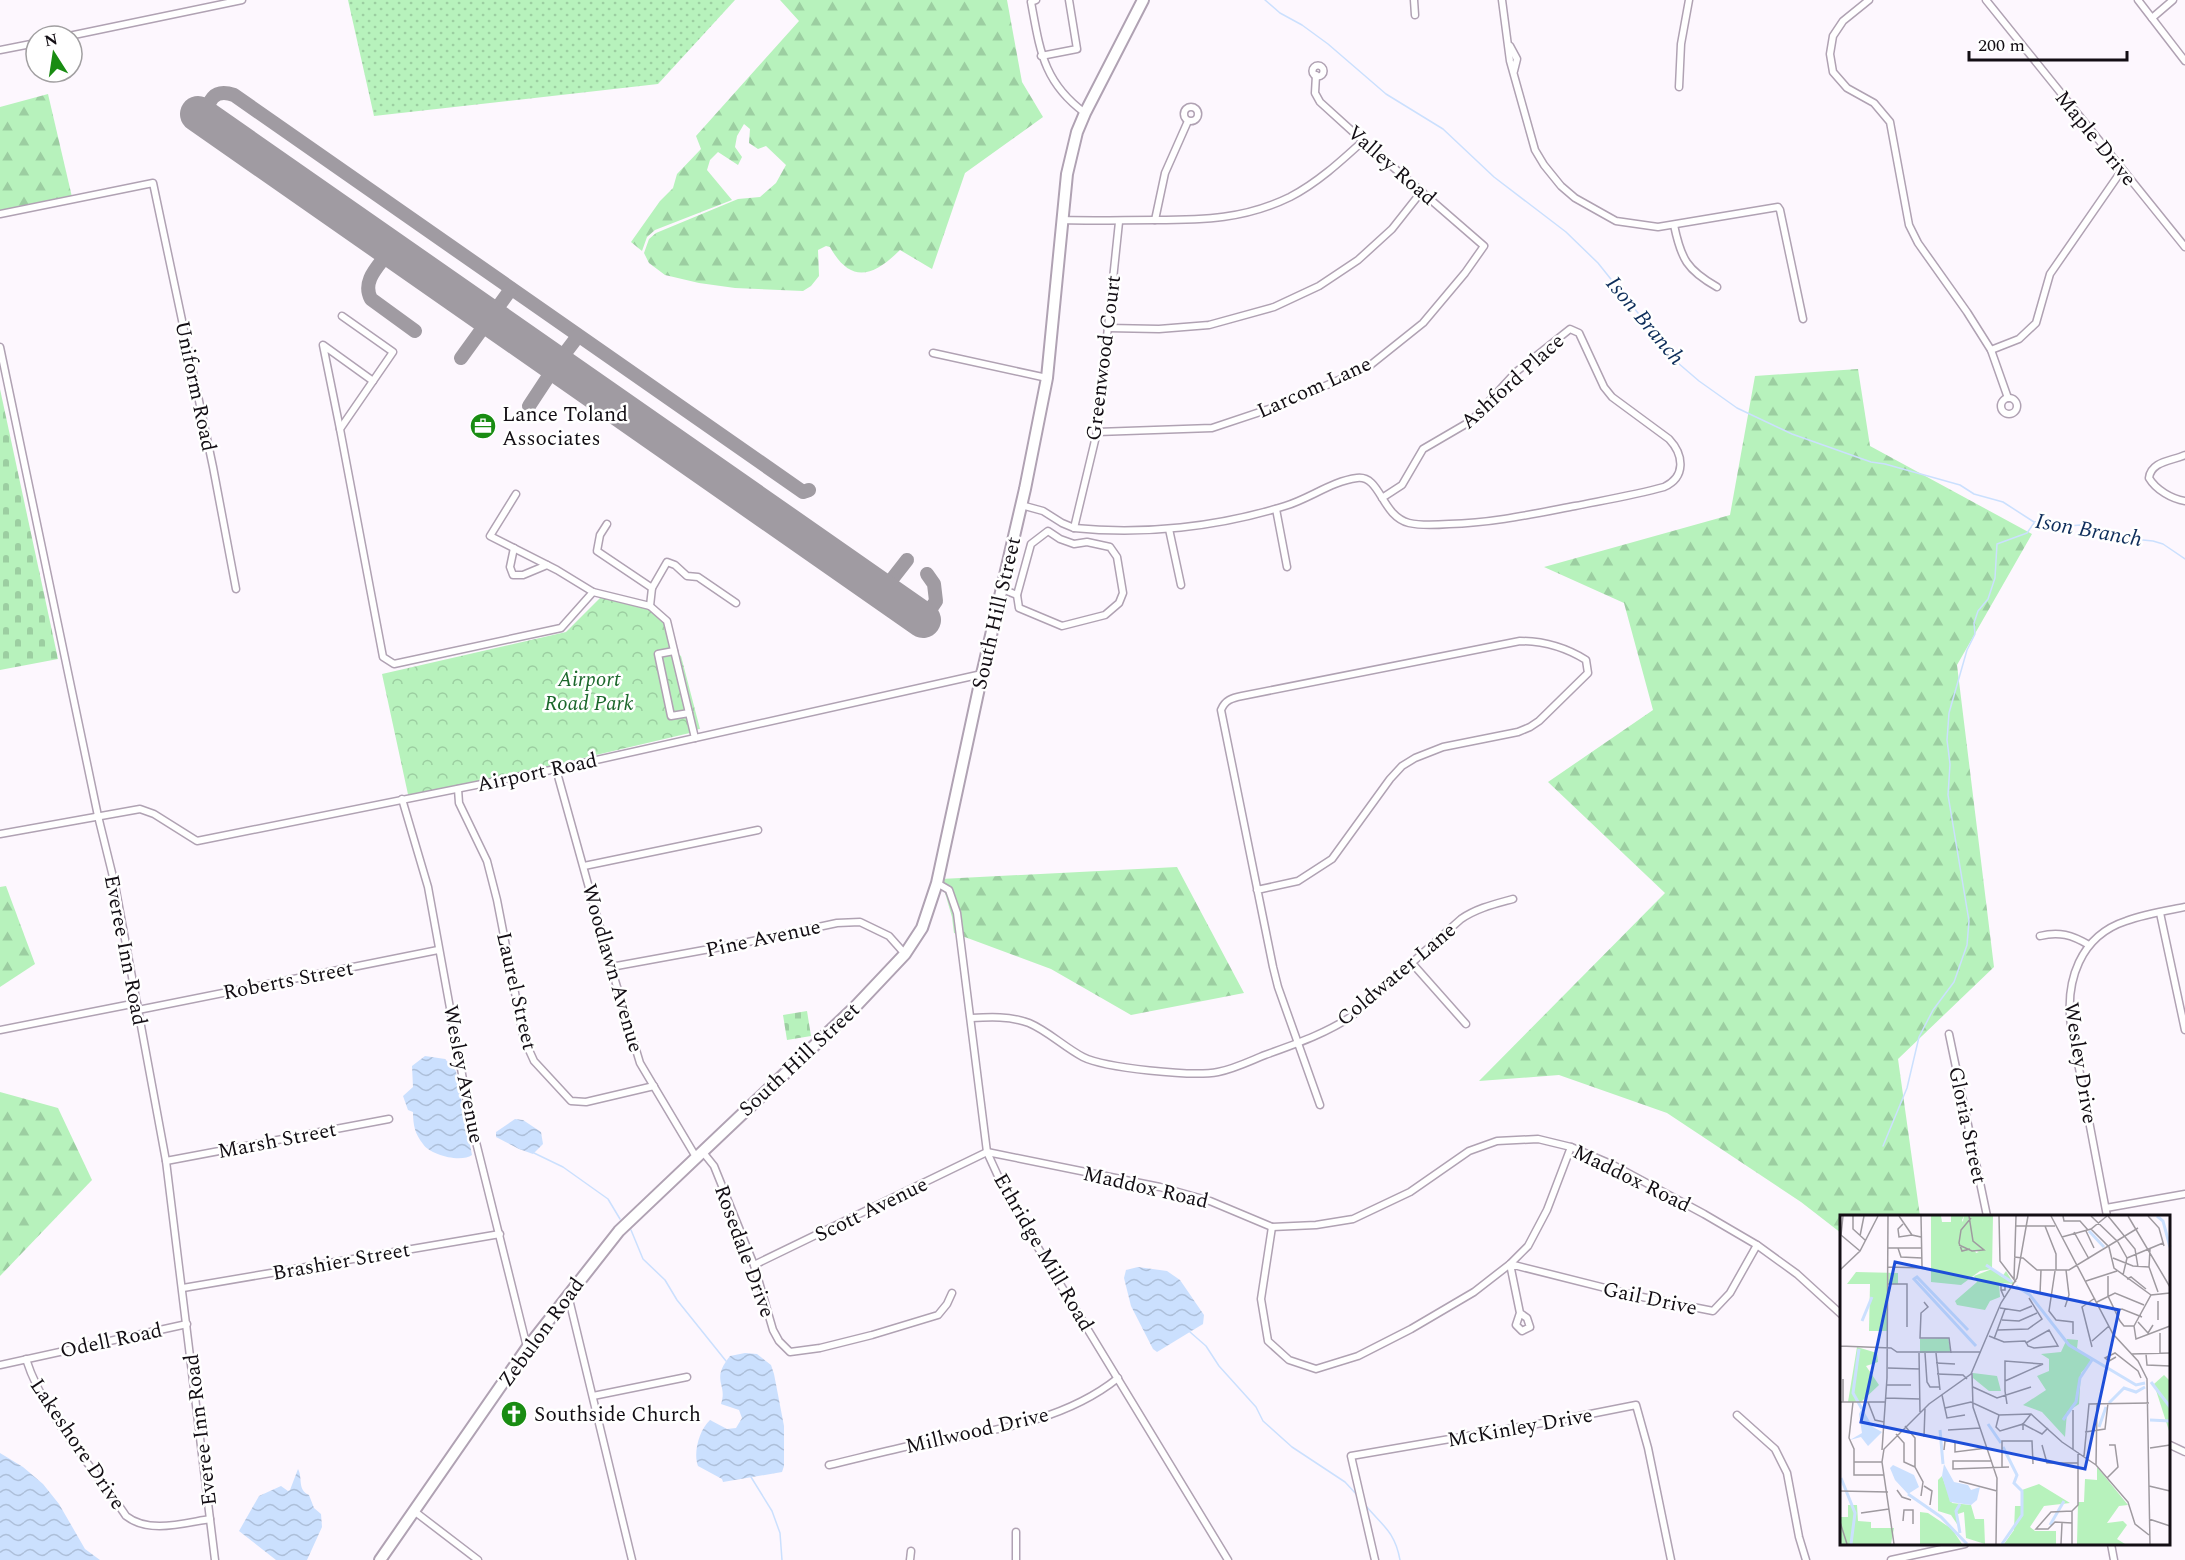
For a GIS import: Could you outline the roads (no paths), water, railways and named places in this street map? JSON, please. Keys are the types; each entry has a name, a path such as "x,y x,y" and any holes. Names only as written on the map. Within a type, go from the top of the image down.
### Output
{"main road":[{"name":"South Hill Street","path":"699,1154 825,1036 888,973 922,928 937,883 1047,378 1067,174 1077,132 1143,0"},
{"name":"Zebulon Road","path":"380,1560 527,1348 594,1260 632,1216 699,1154"}],"street":[{"path":"84,33 242,0"},
{"path":"1036,0 1031,2 1041,56 1058,88 1085,113"},
{"path":"1041,56 1077,49 1069,0"},
{"path":"1414,0 1415,15"},
{"path":"1502,0 1510,46 1510,61 1529,134 1544,165 1561,186 1582,202 1616,221 1658,227 1778,207 1803,319"},
{"path":"1679,87 1681,44 1689,0"},
{"path":"1869,0 1843,21 1833,36 1830,54 1833,72 1847,88 1874,103 1890,122 1908,220 1914,234 1991,350 2008,398"},
{"name":"Maple Drive","path":"1986,0 2185,248"},
{"path":"2138,0 2185,61"},
{"path":"2152,18 2173,0"},
{"path":"0,50 24,45"},
{"name":"Valley Road","path":"1316,75 1315,93 1320,102 1484,246"},
{"path":"1155,220 1165,172 1188,121"},
{"path":"1063,220 1185,222 1257,210 1291,196 1328,172 1363,141"},
{"path":"1991,350 2019,339 2036,323 2050,274 2121,170"},
{"name":"Uniform Road","path":"0,214 153,183 213,467 236,589"},
{"path":"1108,328 1159,329 1209,325 1274,307 1319,286 1358,260 1392,229 1422,191"},
{"name":"Greenwood Court","path":"1074,528 1097,432 1119,222"},
{"path":"1674,225 1683,258 1700,278 1717,287"},
{"name":"Larcom Lane","path":"1097,432 1212,428 1284,405 1368,367 1423,323 1465,273 1484,246"},
{"path":"339,429 393,352 342,316"},
{"name":"Ashford Place","path":"1573,329 1581,337 1604,387 1612,397 1669,439 1681,458 1680,471 1669,485 1596,502 1493,521 1440,525 1405,522 1389,510 1382,498 1402,485 1423,449 1471,421 1527,361 1573,329"},
{"path":"373,381 323,345 383,657 394,664 561,628 593,592"},
{"name":"Everee Inn Road","path":"0,347 98,816 115,885 166,1161 215,1560"},
{"path":"933,353 1047,378"},
{"path":"2185,455 2153,468 2149,478 2152,483 2174,499 2185,501"},
{"path":"1021,505 1048,514 1074,528 1169,529 1276,509 1355,478 1370,481 1382,498"},
{"path":"516,494 490,536 593,592 650,606 667,621 695,738"},
{"path":"1276,509 1287,567"},
{"path":"606,524 600,535 597,551 652,588"},
{"path":"1169,529 1180,585"},
{"path":"1048,531 1074,544 1087,542 1110,547 1117,557 1123,593 1119,603 1105,615 1062,626 1019,608 1017,595 1031,544 1048,531"},
{"path":"514,548 510,567 513,575 547,565"},
{"path":"650,606 652,588 667,562 675,565 687,576 698,577 736,603"},
{"path":"1002,589 1017,595"},
{"path":"1257,890 1298,881 1332,859 1390,779 1402,766 1415,758 1427,751 1518,732 1539,721 1588,673 1586,660 1560,647 1538,641 1520,641 1231,699 1224,704 1221,710 1257,890 1278,987 1320,1105"},
{"path":"674,651 658,654 671,716 689,713"},
{"name":"Airport Road","path":"0,834 140,809 153,814 197,841 556,769 982,674"},
{"name":"Woodlawn Avenue","path":"556,769 610,967 640,1062 699,1154"},
{"name":"Laurel Street","path":"458,789 459,803 487,861 497,900 524,1039 534,1061 571,1101 586,1102 654,1086"},
{"name":"Wesley Avenue","path":"402,799 428,887 470,1118 527,1348"},
{"path":"584,866 758,830"},
{"name":"Ethridge Mill Road","path":"937,883 949,890 957,913 987,1152 1009,1200 1227,1560"},
{"name":"Coldwater Lane","path":"970,1018 995,1017 1030,1024 1084,1057 1099,1063 1135,1068 1216,1072 1337,1026 1352,1016 1466,915 1489,905 1514,899"},
{"name":"Wesley Drive","path":"2108,1215 2068,1006 2072,977 2089,945 2114,925 2140,916 2185,908"},
{"path":"2160,913 2185,1030"},
{"name":"Pine Avenue","path":"610,967 837,923 860,922 889,936 904,954"},
{"path":"2040,936 2059,933 2074,937 2089,945"},
{"name":"Roberts Street","path":"0,1030 438,950"},
{"path":"1411,962 1466,1024"},
{"name":"Gloria Street","path":"1949,1034 1987,1215"},
{"name":"Marsh Street","path":"166,1161 389,1119"},
{"name":"Maddox Road","path":"987,1152 1160,1186 1210,1201 1272,1227 1316,1225 1353,1219 1410,1192 1469,1151 1497,1141 1538,1140 1571,1147 1613,1165 1704,1214 1757,1245 1797,1274 1840,1313"},
{"path":"1272,1227 1261,1299 1269,1341 1289,1360 1316,1369 1358,1356 1411,1329 1474,1293 1510,1264 1528,1246 1547,1210 1571,1147"},
{"name":"Scott Avenue","path":"754,1265 987,1152"},
{"name":"Rosedale Drive","path":"699,1154 714,1166 754,1265 773,1330 779,1341 790,1352 820,1348 938,1315 952,1293"},
{"path":"2106,1208 2185,1194"},
{"name":"Brashier Street","path":"183,1288 500,1234"},
{"name":"Gail Drive","path":"1510,1264 1637,1296 1713,1311 1730,1293 1757,1245"},
{"path":"1510,1264 1520,1313"},
{"path":"568,1295 632,1560"},
{"name":"Odell Road","path":"0,1365 187,1324"},
{"name":"Lakeshore Drive","path":"26,1359 32,1378 49,1407 126,1516 133,1522 145,1525 165,1525 210,1519"},
{"path":"593,1396 687,1377"},
{"name":"Millwood Drive","path":"829,1465 1019,1425 1064,1410 1102,1391 1118,1378"},
{"name":"McKinley Drive","path":"1375,1560 1351,1456 1560,1420 1636,1404 1648,1448 1671,1560"},
{"path":"1737,1414 1775,1449 1787,1473 1799,1537 1806,1560"},
{"path":"2170,1444 2185,1452"},
{"path":"414,1511 478,1560"},
{"path":"1016,1532 1016,1560"},
{"path":"1891,1560 1960,1545"},
{"path":"2111,1545 2114,1560"},
{"path":"908,1560 911,1551"}],"water":[{"path":"425,1056 445,1059 456,1071 472,1155 461,1158 446,1157 427,1148 416,1133 413,1112 408,1110 403,1096 413,1087 412,1066"},
{"path":"515,1119 523,1120 541,1132 543,1144 533,1154 496,1137 496,1132"},
{"path":"1138,1267 1167,1271 1180,1280 1204,1315 1203,1324 1157,1352 1153,1349 1131,1306 1124,1278 1126,1270"},
{"path":"745,1353 757,1354 771,1365 784,1426 784,1466 782,1472 723,1482 722,1479 698,1466 697,1448 700,1436 710,1420 727,1429 736,1428 742,1418 739,1410 721,1404 723,1391 720,1377 724,1364 730,1356"},
{"path":"0,1453 23,1467 43,1484 59,1504 85,1549 100,1560 0,1560"},
{"path":"298,1469 303,1490 309,1495 314,1508 321,1514 322,1527 307,1560 276,1560 239,1531 259,1496 281,1486 290,1490"}],"waterway":[{"name":"Ison Branch","path":"1265,0 1280,13 1302,25 1328,44 1386,94 1443,129 1494,177 1566,232 1598,263 1678,363 1737,408 1792,434 1871,462 1960,485 1974,494 2003,502 2034,522 2046,520 2059,527 2080,525 2093,531 2117,533 2133,539 2153,541 2163,544 2185,559"},
{"path":"1883,1146 1907,1088 1919,1037 1933,1010 1954,982 1967,945 1969,921 1948,795 1949,713 1967,650 1975,634 1974,623 1978,611 1988,599 1995,578 1997,544 2027,533 2034,523"},
{"path":"534,1153 563,1167 608,1199 620,1219"},
{"path":"631,1230 643,1259 665,1280 677,1300 726,1361"},
{"path":"1190,1332 1206,1346 1219,1366 1256,1407 1263,1421 1292,1447 1345,1482 1357,1495"},
{"path":"751,1477 772,1511 780,1533 782,1560"},
{"path":"1366,1506 1392,1536 1400,1560"}],"place":[{"name":"Lance Toland Associates","path":"483,426"},
{"name":"Southside Church","path":"514,1414"}],"park label":[{"name":"Airport Road Park","path":"589,691"}]}
